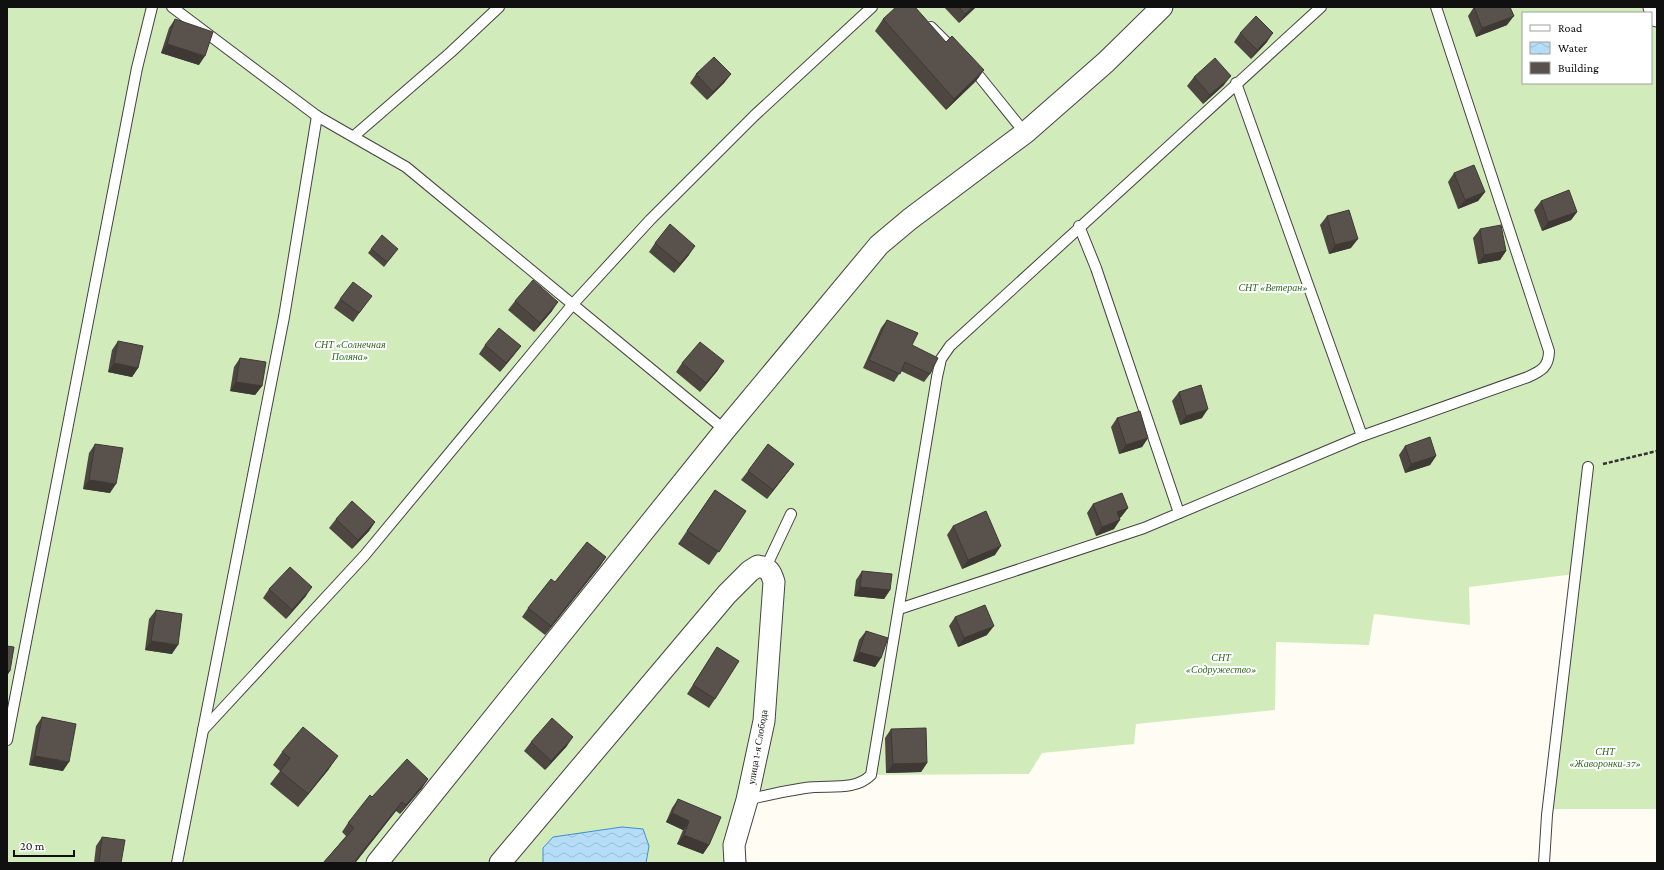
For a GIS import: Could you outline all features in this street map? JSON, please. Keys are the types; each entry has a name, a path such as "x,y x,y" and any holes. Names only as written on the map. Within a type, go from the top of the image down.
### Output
{"street":[{"path":"377,863 725,430 879,245 910,219 1025,133 1106,62 1162,7"},
{"path":"1654,7 1657,16"},
{"path":"500,863 727,594 750,571 758,566 770,575"},
{"name":"улица 1-я Слобода","path":"735,863 734,845 747,800 764,721 770,575"}],"lane":[{"path":"7,740 136,76 152,7"},
{"path":"172,7 317,116 406,167 725,430"},
{"path":"354,136 451,52 499,7"},
{"path":"203,730 364,556 573,304 661,209 754,116 872,7"},
{"path":"747,800 807,787 849,786 864,782 871,775 941,359 950,346 1079,226 1321,7"},
{"path":"899,609 1144,528 1362,436 1528,377 1543,370 1549,360 1549,351 1436,7"},
{"path":"922,18 972,68 1025,133"},
{"path":"1236,83 1362,436"},
{"path":"177,863 284,317 317,116"},
{"path":"1079,226 1096,268 1179,513"},
{"path":"1544,863 1546,815 1588,467"},
{"path":"770,575 792,514"}],"path":[{"path":"1588,467 1657,451"}],"green space":[{"path":"7,7 1657,7 1657,809 1547,809 1575,574 1469,587 1470,625 1374,614 1369,645 1276,642 1275,710 1136,724 1134,744 1042,753 1029,774 871,775 864,782 747,800 735,863 7,863"}],"water":[{"path":"622,827 643,829 649,846 646,863 543,863 543,848 553,837"}],"building":[{"path":"896,7 915,7 946,42 952,36 984,70 954,99 883,19"},
{"path":"959,7 973,7 965,14"},
{"path":"1474,7 1510,7 1514,16 1482,28"},
{"path":"1256,16 1273,33 1257,50 1240,33"},
{"path":"175,19 213,32 205,56 167,44"},
{"path":"714,57 731,74 713,92 696,74"},
{"path":"1215,58 1231,76 1210,95 1194,77"},
{"path":"1474,165 1485,192 1465,200 1454,173"},
{"path":"1569,190 1577,212 1548,222 1541,201"},
{"path":"1349,210 1358,239 1335,245 1327,216"},
{"path":"670,224 695,246 680,264 655,243"},
{"path":"1501,225 1506,251 1484,255 1480,229"},
{"path":"382,235 398,249 387,262 371,249"},
{"path":"533,280 558,302 540,323 515,301"},
{"path":"353,282 372,296 359,313 340,299"},
{"path":"887,320 918,333 912,345 938,358 930,374 905,362 900,374 869,360"},
{"path":"499,328 521,346 506,363 485,345"},
{"path":"118,341 143,346 138,368 114,363"},
{"path":"700,342 724,361 706,383 682,363"},
{"path":"240,358 266,362 262,386 236,382"},
{"path":"1201,385 1208,409 1186,416 1179,392"},
{"path":"1140,411 1148,438 1126,445 1117,418"},
{"path":"1430,437 1436,456 1411,464 1405,446"},
{"path":"95,444 123,448 116,484 89,480"},
{"path":"768,444 794,464 773,490 748,471"},
{"path":"715,490 746,511 719,552 687,531"},
{"path":"1122,493 1128,508 1117,512 1120,520 1102,527 1093,504"},
{"path":"352,501 375,522 358,540 336,519"},
{"path":"986,511 1001,546 968,560 953,526"},
{"path":"587,542 606,557 551,626 528,608 551,579 555,582"},
{"path":"290,567 312,587 292,610 269,589"},
{"path":"862,571 892,574 890,590 860,587"},
{"path":"985,605 994,626 964,638 955,617"},
{"path":"156,610 182,614 178,645 151,641"},
{"path":"866,631 888,638 881,658 859,652"},
{"path":"7,646 14,647 10,671 7,671"},
{"path":"717,647 739,661 715,699 693,685"},
{"path":"42,717 76,724 69,762 35,756"},
{"path":"552,718 573,737 551,761 531,742"},
{"path":"303,727 338,756 308,794 280,771 290,758 282,752"},
{"path":"926,728 927,763 893,764 891,729"},
{"path":"407,759 428,779 406,805 402,802 355,861 357,863 323,863 354,828 348,823 370,795 372,797"},
{"path":"678,799 721,817 709,845 684,835 689,821 672,813"},
{"path":"102,837 125,840 121,863 99,863"}],"park label":[{"name":"СНТ «Ветеран»","path":"1273,287"},
{"name":"СНТ «Солнечная Поляна»","path":"350,350"},
{"name":"СНТ «Содружество»","path":"1221,662"},
{"name":"СНТ «Жаворонки-37»","path":"1605,756"}]}
